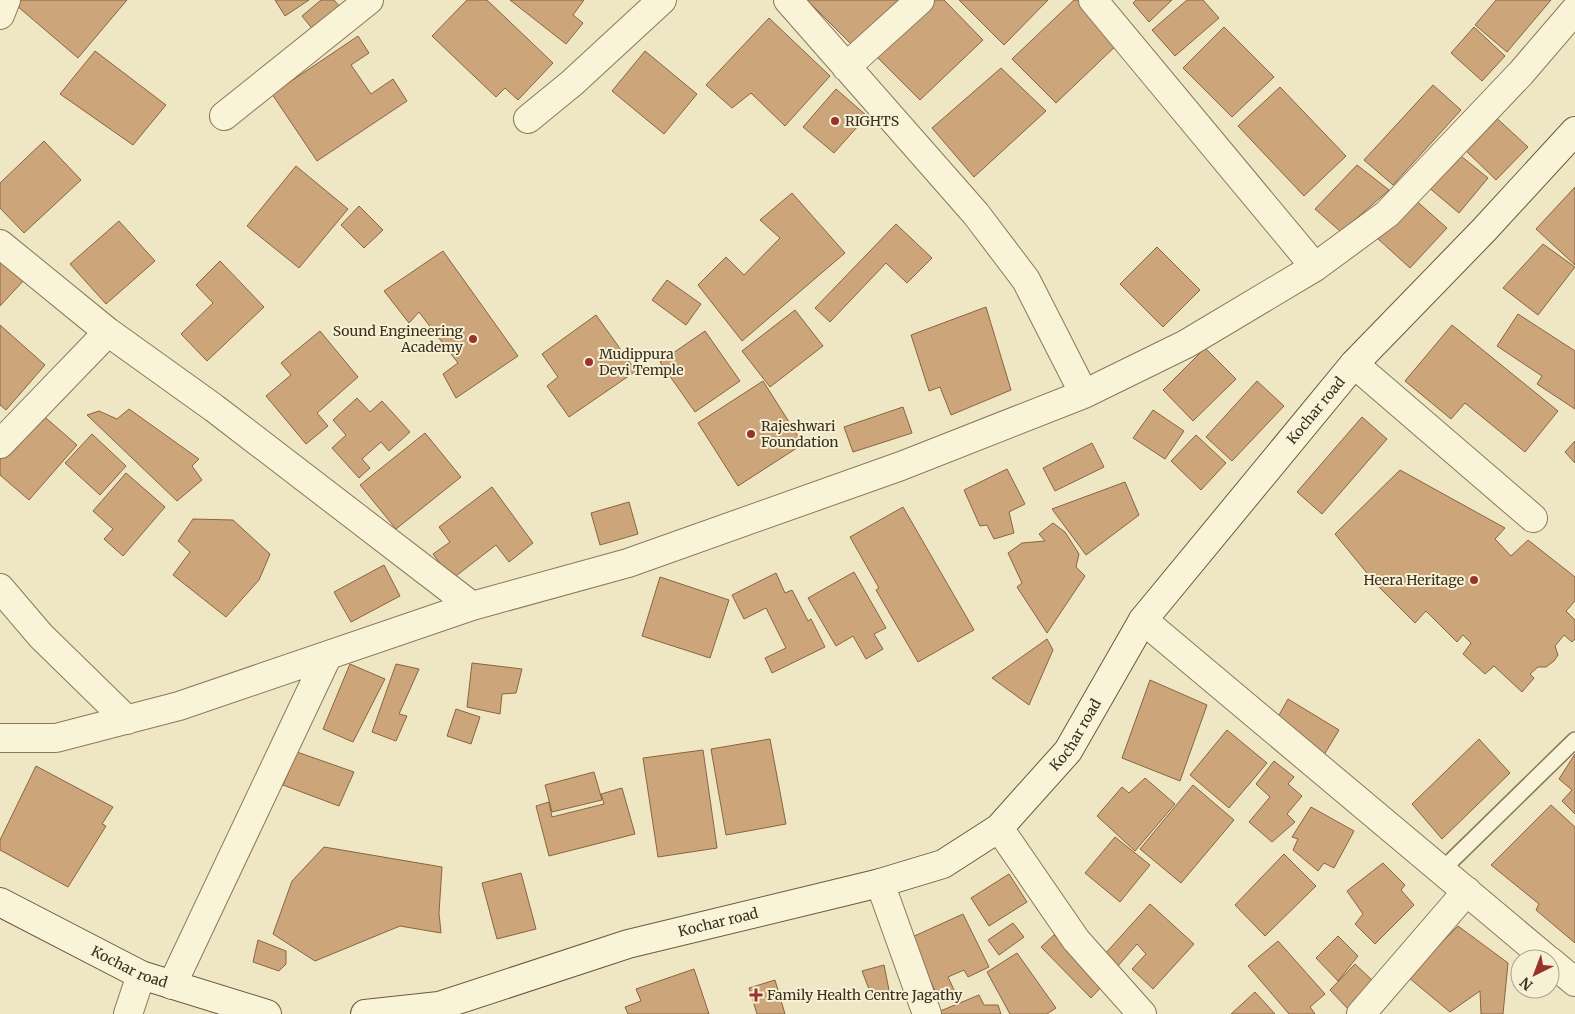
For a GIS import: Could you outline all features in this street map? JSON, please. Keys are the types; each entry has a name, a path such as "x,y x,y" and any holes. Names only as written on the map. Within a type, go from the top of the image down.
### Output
{"street":[{"path":"0,15 6,0"},
{"path":"224,116 369,0"},
{"path":"528,119 572,83 662,0"},
{"path":"788,0 976,214 1026,280 1084,394"},
{"path":"846,67 920,0"},
{"path":"1094,0 1315,267"},
{"path":"0,738 56,738 178,706 472,606 628,563 901,466 1084,394 1186,344 1315,267 1387,214 1521,73 1575,10"},
{"name":"Kochar road","path":"365,1014 439,1006 628,944 880,883 943,864 998,828 1068,751 1143,620 1354,364 1484,230 1575,131"},
{"path":"0,244 108,332 214,408 472,606"},
{"path":"0,444 108,332"},
{"path":"1354,364 1532,518"},
{"path":"0,588 41,636 127,720"},
{"path":"1143,620 1536,949"},
{"path":"172,985 328,655"},
{"path":"998,828 1076,940 1142,1014"},
{"path":"880,883 927,1014"},
{"path":"1361,1014 1467,891"},
{"name":"Kochar road","path":"0,902 141,976 268,1014"},
{"path":"1560,969 1575,982"},
{"path":"128,1014 141,976"}],"lane":[{"path":"1442,870 1575,740"}],"building":[{"path":"20,0 127,0 78,58 16,5"},
{"path":"275,0 309,0 285,16"},
{"path":"321,0 334,0 341,8 314,31 302,16"},
{"path":"467,0 487,0 553,63 518,100 505,88 496,97 432,36"},
{"path":"510,0 584,0 573,15 583,23 566,44"},
{"path":"807,0 904,0 855,48"},
{"path":"932,0 944,0 983,40 920,100 877,57"},
{"path":"959,0 1048,0 1004,45"},
{"path":"1074,0 1084,0 1121,41 1056,103 1012,59"},
{"path":"1136,0 1172,0 1149,22 1133,3"},
{"path":"1187,0 1203,0 1219,18 1175,56 1152,30"},
{"path":"1496,0 1551,0 1507,52 1475,25"},
{"path":"769,18 830,76 785,126 751,93 732,108 706,85"},
{"path":"1224,27 1274,77 1232,117 1183,68"},
{"path":"1474,27 1505,56 1482,81 1451,53"},
{"path":"358,36 369,53 351,65 371,94 393,79 407,101 317,161 272,94"},
{"path":"95,51 166,105 133,145 60,94"},
{"path":"645,51 697,94 664,134 612,91"},
{"path":"1001,68 1046,111 974,177 932,128"},
{"path":"1433,85 1461,110 1393,185 1364,160"},
{"path":"1280,87 1346,156 1304,196 1238,126"},
{"name":"RIGHTS","path":"836,89 867,116 834,153 803,127"},
{"path":"1490,112 1528,147 1496,180 1459,144"},
{"path":"44,141 81,180 24,233 0,208 0,183"},
{"path":"1456,152 1488,178 1459,213 1427,186"},
{"path":"1357,165 1389,190 1341,232 1315,209"},
{"path":"296,166 348,209 299,268 247,226"},
{"path":"1575,187 1575,265 1536,229"},
{"path":"792,193 845,253 742,341 698,285 726,257 744,275 780,238 760,220"},
{"path":"1413,198 1447,228 1410,268 1377,238"},
{"path":"359,206 383,230 364,248 341,225"},
{"path":"119,221 155,261 106,304 70,264"},
{"path":"896,224 932,258 907,283 886,263 830,322 815,308"},
{"path":"1543,244 1575,267 1538,315 1503,288"},
{"path":"1157,247 1200,290 1163,327 1120,284"},
{"name":"Sound Engineering Academy","path":"443,251 518,356 456,398 443,374 458,363 419,312 409,323 384,291"},
{"path":"0,255 25,279 0,306"},
{"path":"220,261 264,307 207,361 181,334 213,303 196,285"},
{"path":"667,280 701,304 686,325 652,300"},
{"path":"986,307 1011,390 951,415 940,387 929,391 911,335"},
{"path":"795,310 823,346 770,387 742,351"},
{"path":"1518,314 1575,351 1575,409 1537,384 1542,376 1497,346"},
{"name":"Mudippura Devi Temple","path":"596,315 636,371 569,417 547,386 558,377 542,354"},
{"path":"0,325 45,365 6,410 0,405"},
{"path":"1452,325 1558,411 1525,452 1465,403 1451,419 1405,381"},
{"path":"320,331 358,377 317,413 328,426 306,444 266,396 291,375 281,363"},
{"path":"705,331 740,381 695,412 660,362"},
{"path":"1205,348 1236,379 1193,421 1163,390"},
{"name":"Rajeshwari Foundation","path":"763,381 803,444 738,486 698,423"},
{"path":"1257,381 1284,406 1232,461 1206,437"},
{"path":"357,398 370,412 382,401 410,432 389,451 381,442 362,459 370,468 359,478 332,448 346,435 333,420"},
{"path":"903,407 912,433 853,452 844,427"},
{"path":"129,409 199,459 192,466 202,480 177,501 87,415 99,411 117,419"},
{"path":"1153,410 1184,431 1165,459 1133,438"},
{"path":"39,412 77,445 29,500 0,475 0,457"},
{"path":"1362,417 1387,439 1322,514 1297,492"},
{"path":"425,433 461,477 396,529 360,485"},
{"path":"92,434 126,466 100,495 65,463"},
{"path":"1196,435 1226,463 1201,490 1171,461"},
{"path":"1575,441 1575,463 1565,452"},
{"path":"1092,443 1104,467 1055,491 1043,468"},
{"path":"1007,469 1025,504 1009,512 1014,533 994,539 987,525 980,526 964,490"},
{"name":"Heera Heritage","path":"1400,470 1505,528 1495,539 1511,556 1528,540 1575,577 1575,601 1566,611 1575,620 1575,639 1572,642 1564,635 1555,646 1558,655 1554,661 1546,667 1538,667 1530,674 1534,678 1522,692 1494,666 1485,674 1463,654 1471,643 1463,635 1457,642 1426,611 1415,623 1376,584 1335,534"},
{"path":"126,473 165,507 123,556 104,539 113,529 93,511"},
{"path":"1125,482 1139,515 1086,555 1052,509"},
{"path":"492,487 533,543 509,562 496,545 452,579 433,554 450,542 439,527"},
{"path":"629,502 638,534 600,545 591,513"},
{"path":"903,507 974,630 918,662 876,590 879,588 850,537"},
{"path":"193,519 233,520 270,554 259,580 226,617 173,575 190,552 178,541"},
{"path":"1053,523 1065,532 1079,554 1076,567 1085,576 1047,633 1017,587 1022,583 1008,553 1022,543 1045,541 1039,534"},
{"path":"384,565 400,596 351,622 334,592"},
{"path":"854,572 886,628 874,634 883,649 866,659 853,636 836,646 808,598"},
{"path":"776,573 785,593 792,590 808,621 811,619 825,647 772,673 765,658 786,648 766,608 744,619 732,595"},
{"path":"660,577 729,600 710,658 642,636"},
{"path":"1047,639 1053,650 1029,705 992,678"},
{"path":"472,663 522,669 516,693 502,694 500,714 467,707"},
{"path":"350,664 385,679 353,742 323,729"},
{"path":"396,664 419,669 399,714 407,716 396,741 372,732"},
{"path":"1150,680 1207,705 1180,781 1122,758"},
{"path":"1288,699 1339,730 1324,755 1274,724"},
{"path":"456,709 480,717 471,744 447,736"},
{"path":"1227,730 1267,763 1229,808 1190,775"},
{"path":"770,739 786,824 726,835 711,749"},
{"path":"1479,739 1510,773 1442,839 1412,804"},
{"path":"703,750 717,848 658,857 643,758"},
{"path":"297,752 354,772 339,806 283,785"},
{"path":"1575,754 1575,814 1562,801 1572,790 1559,779"},
{"path":"1274,761 1294,777 1288,784 1302,796 1287,814 1295,822 1272,842 1249,822 1270,797 1256,784"},
{"path":"36,766 113,807 102,824 106,826 68,887 0,850 0,840"},
{"path":"594,772 602,800 552,812 545,785"},
{"path":"1145,778 1175,804 1135,851 1097,816 1122,787 1129,793"},
{"path":"1193,785 1234,820 1181,883 1140,849"},
{"path":"622,788 635,834 549,856 536,806 549,802 552,817 604,804 601,794"},
{"path":"1551,805 1575,827 1575,943 1536,910 1539,904 1491,865"},
{"path":"1311,807 1354,831 1334,868 1324,863 1318,871 1293,850 1298,839 1292,837"},
{"path":"1115,837 1150,865 1120,902 1085,873"},
{"path":"324,847 442,867 439,913 441,933 400,926 315,961 273,934 292,881"},
{"path":"1284,854 1316,886 1265,936 1235,905"},
{"path":"1383,863 1405,885 1401,890 1414,905 1375,944 1355,924 1363,914 1347,891"},
{"path":"521,873 536,929 497,939 482,883"},
{"path":"1009,874 1027,902 989,926 971,898"},
{"path":"1150,904 1194,944 1153,989 1132,969 1146,954 1137,944 1117,967 1104,955"},
{"path":"963,914 989,967 968,977 964,970 948,977 955,992 939,999 910,938"},
{"path":"1013,923 1024,937 999,955 988,940"},
{"path":"1458,926 1508,963 1503,1014 1481,1014 1480,991 1450,1012 1408,977"},
{"path":"1054,935 1103,985 1091,998 1041,947"},
{"path":"1338,936 1358,956 1338,981 1316,958"},
{"path":"258,940 286,951 286,964 279,971 253,962"},
{"path":"1278,941 1325,994 1310,1007 1315,1014 1289,1014 1248,966"},
{"path":"1017,953 1056,1008 1047,1014 1010,1014 987,972"},
{"path":"1355,964 1374,982 1348,1009 1330,990"},
{"path":"884,965 890,995 872,997 862,971"},
{"path":"694,969 709,1014 628,1014 625,1007 641,1001 636,989"},
{"path":"775,980 785,1014 757,1014 749,988"},
{"path":"1255,992 1275,1014 1231,1014"},
{"path":"979,995 984,1005 998,1005 1001,1014 938,1014 938,1012"}],"place":[{"name":"RIGHTS","path":"835,121"},
{"name":"Sound Engineering Academy","path":"473,339"},
{"name":"Mudippura Devi Temple","path":"589,362"},
{"name":"Rajeshwari Foundation","path":"751,434"},
{"name":"Heera Heritage","path":"1474,580"},
{"name":"Family Health Centre Jagathy","path":"756,995"}]}
